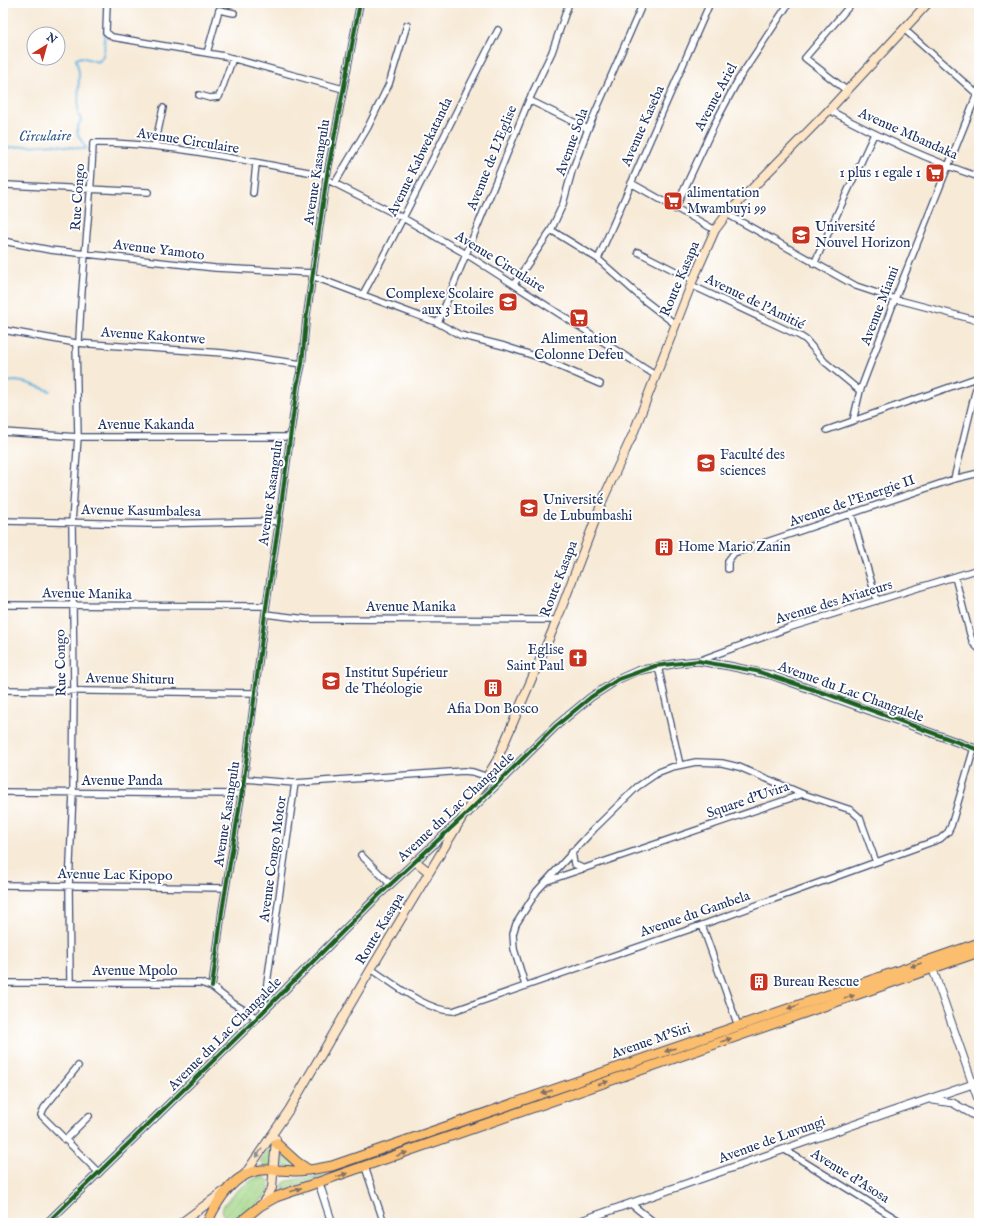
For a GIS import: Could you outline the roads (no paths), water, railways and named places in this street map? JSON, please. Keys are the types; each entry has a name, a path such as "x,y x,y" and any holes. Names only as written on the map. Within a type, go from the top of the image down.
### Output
{"highway":[{"name":"Avenue M'Siri","path":"239,1223 260,1206 276,1197 365,1167 931,964 979,943"},
{"name":"Avenue M'Siri","path":"243,1177 256,1171 310,1170 332,1166 738,1026 931,964 979,952"},
{"path":"276,1143 297,1162 310,1170"},
{"path":"207,1223 227,1190 243,1177"}],"main road":[{"name":"Route Kasapa","path":"243,1177 276,1130 429,872 488,777 505,743 557,620 604,497 632,434 675,324 715,230 727,214 829,110 928,3"},
{"path":"492,768 504,777"},
{"path":"415,861 429,872"},
{"path":"260,1206 272,1188 276,1130"},
{"path":"181,1223 227,1190"}],"street":[{"path":"106,3 106,32 108,35 233,58 343,89"},
{"name":"Avenue Kasangulu","path":"212,988 226,888 242,794 266,606 297,386 302,364 312,274 326,177 360,3"},
{"name":"Avenue de L'Eglise","path":"438,323 528,100 552,52 569,3"},
{"name":"Avenue Sola","path":"514,284 551,230 563,204 572,171 588,129 643,3"},
{"name":"Avenue Kaseba","path":"598,260 710,3"},
{"name":"Avenue Ariel","path":"675,209 715,123 738,80 790,3"},
{"path":"846,90 805,58 852,3"},
{"path":"207,54 219,10 234,13"},
{"path":"336,183 368,127 389,84 407,25"},
{"path":"904,29 978,92"},
{"name":"Avenue Kabwekatanda","path":"363,294 498,30"},
{"path":"199,96 210,98 219,97 233,58"},
{"name":"Avenue Miami","path":"853,420 860,391 895,299 978,92"},
{"path":"528,100 588,129"},
{"path":"155,145 163,108"},
{"name":"Avenue Mbandaka","path":"829,110 874,134 948,166 979,177"},
{"path":"814,264 874,134"},
{"name":"Avenue Circulaire","path":"92,143 155,145 326,177 466,254 655,375"},
{"name":"Rue Congo","path":"70,983 69,886 73,792 74,690 72,522 78,437 78,343 91,188 92,143"},
{"path":"254,193 256,164"},
{"path":"631,183 675,209 715,230"},
{"path":"7,184 148,192"},
{"path":"727,214 814,264 856,286 895,299 979,321"},
{"path":"551,230 598,260 644,300 675,324"},
{"name":"Avenue Yamoto","path":"3,241 50,250 215,268 312,274 438,323 460,335 492,342 538,357 600,384"},
{"name":"Avenue de l'Amitié","path":"638,252 692,283 800,336 806,340 824,362 860,391"},
{"name":"Avenue Kakontwe","path":"3,330 78,343 245,355 302,364"},
{"path":"827,430 979,377"},
{"path":"954,479 979,377"},
{"name":"Avenue Kakanda","path":"3,432 78,437 290,437"},
{"name":"Avenue de l'Energie II","path":"728,569 728,561 734,553 954,479 979,473"},
{"path":"851,514 877,601"},
{"name":"Avenue Kasumbalesa","path":"3,521 207,524 279,521"},
{"name":"Avenue des Aviateurs","path":"698,661 788,628 979,569"},
{"path":"955,577 971,638 973,643 979,648"},
{"name":"Avenue Manika","path":"3,605 266,606"},
{"name":"Avenue Manika","path":"265,614 306,619 557,620"},
{"name":"Avenue du Lac Changalele","path":"47,1223 257,1018 390,884 464,816 556,726 591,696 620,679 637,671 658,666 698,661 729,666 770,675 976,749"},
{"path":"658,666 680,765"},
{"name":"Avenue Shituru","path":"3,690 256,693"},
{"name":"Avenue du Gambela","path":"371,969 429,1006 444,1011 453,1010 525,984 702,926 944,837 951,826 976,749"},
{"name":"Square d'Uvira","path":"547,881 572,852 637,787 659,772 680,765 708,762 739,767 803,794"},
{"name":"Avenue Congo Motor","path":"263,1012 295,783 464,771 473,772 488,777"},
{"path":"244,778 295,783"},
{"name":"Avenue Panda","path":"3,792 242,794"},
{"path":"803,794 856,813 860,818 876,862"},
{"name":"Square d'Uvira","path":"547,881 803,794"},
{"path":"572,852 574,864 584,869"},
{"path":"361,855 390,884"},
{"path":"525,984 514,948 514,930 537,891 547,881"},
{"name":"Avenue Lac Kipopo","path":"3,885 226,888"},
{"path":"702,926 738,1026"},
{"path":"931,964 976,1084 979,1102"},
{"name":"Avenue Mpolo","path":"3,983 192,982 206,984 257,1018"},
{"path":"78,1066 42,1112 42,1116 98,1173"},
{"name":"Avenue de Luvungi","path":"575,1223 890,1112 976,1084"},
{"path":"928,1100 953,1103 979,1118"},
{"path":"66,1140 89,1116"},
{"name":"Avenue d'Asosa","path":"785,1150 903,1223"},
{"path":"365,1167 384,1223"},
{"path":"318,1183 332,1223"},
{"path":"632,1204 655,1223"}],"waterway":[{"name":"Circulaire","path":"3,148 52,144 83,149 86,148 78,135 77,128 81,120 78,114 79,72 76,59 81,57 98,62 103,56 104,52 104,31"},
{"path":"3,382 16,381 28,383 50,391"}],"place":[{"name":"1 plus 1 egale 1","path":"935,173"},
{"name":"alimentation Mwambuyi 99","path":"673,201"},
{"name":"Université Nouvel Horizon","path":"801,235"},
{"name":"Complexe Scolaire aux 3 Etoiles","path":"508,302"},
{"name":"Alimentation Colonne Defeu","path":"579,318"},
{"name":"Faculté des sciences","path":"706,463"},
{"name":"Université de Lubumbashi","path":"529,508"},
{"name":"Home Mario Zanin","path":"664,547"},
{"name":"Eglise Saint Paul","path":"578,658"},
{"name":"Institut Supérieur de Théologie","path":"331,681"},
{"name":"Afia Don Bosco","path":"493,688"},
{"name":"Bureau Rescue","path":"759,982"}]}
